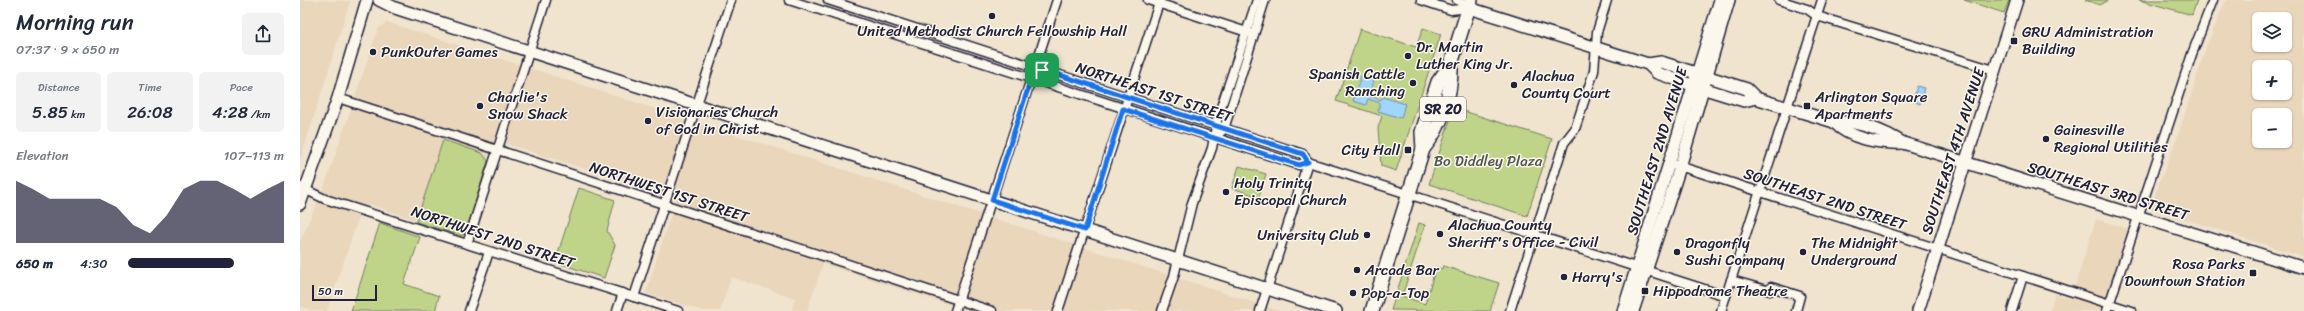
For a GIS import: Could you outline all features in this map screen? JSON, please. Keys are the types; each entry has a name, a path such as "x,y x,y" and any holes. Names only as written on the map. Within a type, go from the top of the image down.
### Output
{"main road":[{"name":"SR 20","path":"1372,311 1423,149 1435,136 1452,85 1451,64 1470,4"}],"street":[{"path":"300,204 303,188 338,98 367,0"},
{"path":"379,0 395,8 1336,311"},
{"path":"467,244 546,0"},
{"path":"634,297 731,0"},
{"name":"NORTHEAST 1ST STREET","path":"789,0 1299,165 1308,162 1534,236 1726,296"},
{"path":"955,311 1057,0"},
{"path":"1148,0 1159,2 1254,35"},
{"path":"1162,311 1178,260 1192,203 1215,137 1215,126 1256,0"},
{"path":"1215,137 1224,129 1265,0"},
{"path":"1421,0 1450,10 1470,4"},
{"path":"1456,0 1470,4"},
{"path":"1510,311 1564,143 1575,129 1590,84 1594,71 1597,32 1607,0"},
{"name":"SOUTHEAST 2ND AVENUE","path":"1642,270 1718,22 1720,0"},
{"name":"SOUTHEAST 2ND AVENUE","path":"1718,22 1730,0"},
{"path":"1779,0 1807,9 1817,16 1994,70"},
{"path":"1721,311 1822,0"},
{"name":"SOUTHEAST 4TH AVENUE","path":"1918,311 2017,0"},
{"path":"2108,308 2192,54 2213,0"},
{"path":"830,13 831,1"},
{"name":"NORTHEAST 1ST STREET","path":"831,1 1303,154 1308,162"},
{"path":"1058,311 1159,2"},
{"name":"SOUTHEAST 3RD STREET","path":"1470,4 1648,64 1657,73 1698,87 1744,101 1756,98"},
{"path":"951,52 955,41"},
{"name":"SOUTHEAST 3RD STREET","path":"1648,64 1661,62 1747,89 1756,98 1834,122 1842,131 1885,144 1903,143 2304,268"},
{"name":"NORTHWEST 1ST STREET","path":"338,98 992,311"},
{"path":"1260,311 1308,162"},
{"name":"SOUTHEAST 2ND STREET","path":"1675,165 2023,276 2108,308 2132,311"},
{"name":"NORTHWEST 2ND STREET","path":"303,188 325,199 678,311"},
{"path":"469,311 489,252"},
{"path":"1623,311 1642,270"},
{"path":"1633,311 1642,270"},
{"path":"2012,311 2023,276"},
{"path":"1732,280 1771,290 1772,287 1800,296 1796,311"},
{"path":"617,311 623,294"}],"shaded area":[{"path":"300,0 350,1 300,161"},
{"path":"2226,0 2304,0 2304,257 2150,208 2179,132 2207,45"},
{"path":"387,22 1280,311 968,311 823,264 807,311 792,310 795,298 731,277 720,311 703,311 646,293 676,198 494,140 462,235 368,204 359,216 327,311 315,311 300,306 300,242 326,182 378,29"},
{"path":"2096,219 2129,229 2102,311 2050,311 2055,294 2071,299"}],"green space":[{"path":"1964,0 2009,0 2004,13"},
{"path":"2085,0 2109,0 2100,5"},
{"path":"2139,0 2197,0 2192,15"},
{"path":"1423,28 1441,34 1396,171 1381,166 1378,128 1382,116 1336,101 1360,29 1416,47"},
{"name":"Bo Diddley Plaza","path":"1454,108 1552,139 1527,216 1429,184"},
{"path":"443,140 482,153 488,161 466,232 462,236 416,222"},
{"path":"1239,166 1266,174 1259,197 1232,188"},
{"path":"579,188 615,200 607,231 615,245 604,278 555,262"},
{"path":"380,223 420,237 404,284 439,296 435,311 351,311"},
{"path":"1419,223 1425,225 1402,296 1425,304 1436,267 1442,269 1443,266 1499,283 1490,311 1391,310"}],"water":[{"path":"1361,76 1374,80 1369,96 1381,100 1383,97 1405,104 1401,118 1378,111 1380,103 1368,99 1366,105 1353,101"},
{"path":"1917,86 1924,88 1920,104 1913,101"}],"place":[{"name":"United Methodist Church Fellowship Hall","path":"992,16"},
{"name":"GRU Administration Building","path":"2014,41"},
{"name":"PunkOuter Games","path":"373,52"},
{"name":"Dr. Martin Luther King Jr.","path":"1408,56"},
{"name":"Spanish Cattle Ranching","path":"1413,83"},
{"name":"Alachua County Court","path":"1514,85"},
{"name":"Charlie's Snow Shack","path":"480,106"},
{"name":"Arlington Square Apartments","path":"1807,106"},
{"name":"Visionaries Church of God in Christ","path":"648,121"},
{"name":"Gainesville Regional Utilities","path":"2046,139"},
{"name":"City Hall","path":"1408,150"},
{"name":"Holy Trinity Episcopal Church","path":"1226,192"},
{"name":"Alachua County Sheriff's Office - Civil","path":"1440,234"},
{"name":"University Club","path":"1367,235"},
{"name":"Dragonfly Sushi Company","path":"1677,252"},
{"name":"The Midnight Underground","path":"1803,252"},
{"name":"Arcade Bar","path":"1357,270"},
{"name":"Rosa Parks Downtown Station","path":"2253,273"},
{"name":"Harry's","path":"1564,277"},
{"name":"Hippodrome Theatre","path":"1645,291"},
{"name":"Pop-a-Top","path":"1353,293"}],"route":[{"path":"1035,67 1042,70 1303,154 1308,162 1299,165 1123,109 1085,230 992,200 1023,100 1035,67"}]}
